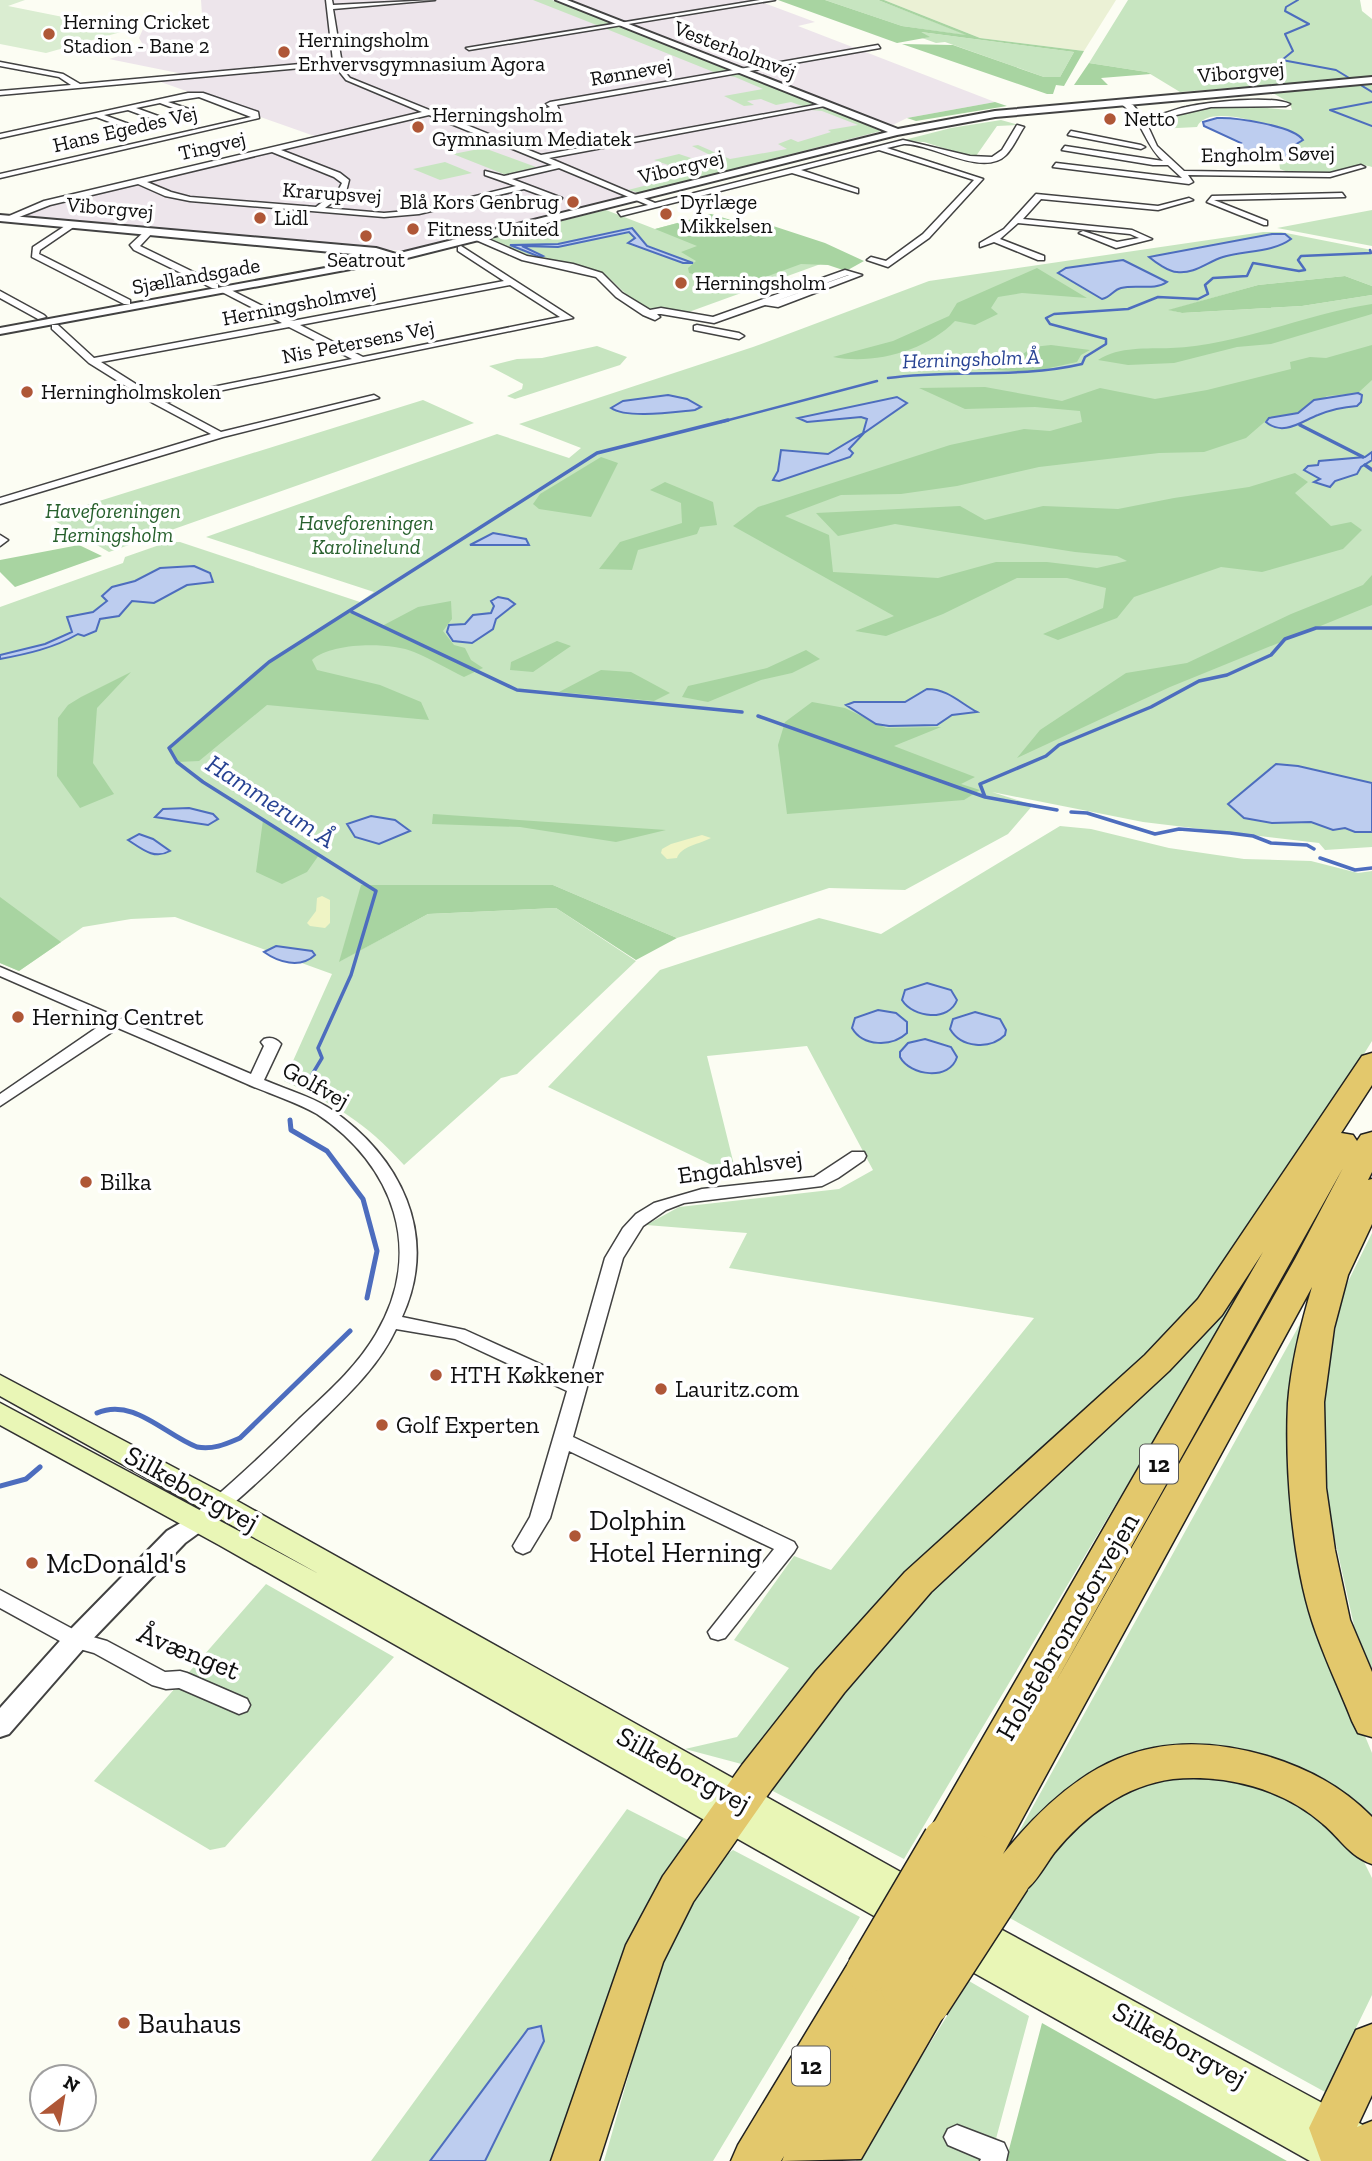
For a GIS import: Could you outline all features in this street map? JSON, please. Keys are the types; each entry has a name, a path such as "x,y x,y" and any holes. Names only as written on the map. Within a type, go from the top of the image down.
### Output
{"highway":[{"path":"575,2161 642,1959 678,1889 734,1809 830,1682 918,1582 1157,1363 1210,1307 1372,1062"},
{"name":"Holstebromotorvejen","path":"978,1858 1301,1216 1372,1086"},
{"name":"Holstebromotorvejen","path":"806,2161 900,1988 978,1858 1311,1259 1372,1142"},
{"path":"1372,1189 1332,1275 1317,1328 1306,1402 1308,1488 1316,1550 1331,1620 1372,1721"},
{"path":"829,2161 844,2143 900,1988 978,1858 1064,1814 1102,1786 1151,1765 1183,1762 1239,1766 1292,1783 1335,1809 1372,1846"},
{"name":"Holstebromotorvejen","path":"755,2161 900,1988"},
{"path":"1356,2148 1372,2045"}],"main road":[{"name":"Silkeborgvej","path":"0,1384 211,1512 734,1809 1356,2148"},
{"name":"Silkeborgvej","path":"0,1413 211,1512"}],"street":[{"path":"38,2 51,0"},
{"path":"432,0 330,4 340,71 355,82 427,113 657,205"},
{"name":"Vesterholmvej","path":"560,0 897,132"},
{"path":"469,48 772,0"},
{"name":"Rønnevej","path":"541,111 556,108 550,104 882,49 868,44"},
{"path":"0,93 66,91 77,86 337,62"},
{"path":"0,64 61,75 77,86"},
{"name":"Viborgvej","path":"3,218 376,251 399,257 897,132 995,114 1370,80"},
{"name":"Hans Egedes Vej","path":"0,176 255,118 255,114 200,95 160,101"},
{"path":"0,136 160,101 189,112"},
{"path":"1124,102 1143,120 1150,142 1172,163 1192,189 1211,200 1342,195"},
{"path":"1143,120 1163,119 1182,110 1223,102 1286,104"},
{"path":"539,158 826,105"},
{"path":"128,108 158,119"},
{"name":"Tingvej","path":"3,218 47,203 427,113"},
{"path":"96,115 126,126"},
{"path":"621,214 880,148 915,142 974,160 989,161 1000,157 1020,128"},
{"path":"1077,132 1141,147"},
{"path":"1130,145 1150,142"},
{"path":"872,260 888,264 926,236 979,179 880,148"},
{"path":"1071,148 1153,163 1172,163"},
{"path":"274,150 337,175 346,182 343,190 317,210"},
{"path":"0,162 22,171"},
{"path":"1056,165 1153,179 1192,189 1264,223"},
{"path":"503,179 558,166"},
{"name":"Engholm Søvej","path":"1192,189 1330,175 1359,169"},
{"path":"792,170 855,191"},
{"path":"488,173 559,200"},
{"path":"728,175 748,182"},
{"name":"Krarupsvej","path":"139,181 178,197 317,210 402,214 523,187"},
{"path":"983,245 1018,221 1036,197 1158,208 1192,189"},
{"path":"1018,221 1073,226 1132,232 1148,239 1116,245 1073,226"},
{"path":"74,225 36,249 35,255 127,302"},
{"path":"150,231 135,242 137,248 362,360"},
{"path":"479,238 525,258 599,275 619,295 646,313 671,323 739,336"},
{"path":"993,239 1041,258"},
{"path":"461,249 512,282"},
{"name":"Sjællandsgade","path":"0,331 220,288 399,257"},
{"path":"646,313 661,312 714,320 848,272 858,275 775,305 765,302"},
{"name":"Nis Petersens Vej","path":"156,401 568,318 512,282"},
{"name":"Herningsholmvej","path":"92,361 512,282"},
{"path":"0,295 41,317"},
{"path":"55,327 92,361 156,401 220,435"},
{"path":"0,501 220,435 374,398"},
{"path":"0,538 3,540 0,543"},
{"name":"Golfvej","path":"0,971 321,1110 366,1146 387,1175 405,1211 409,1249 406,1285 393,1321 368,1361 347,1385 211,1512"},
{"path":"0,1101 117,1021"},
{"path":"256,1081 273,1044 269,1042"},
{"name":"Engdahlsvej","path":"523,1546 540,1518 614,1258 626,1236 643,1217 692,1196 819,1182 858,1156"},
{"path":"393,1321 459,1334 577,1388"},
{"path":"563,1440 787,1547 718,1632"},
{"name":"Åvænget","path":"0,1726 76,1640 176,1537 211,1512"},
{"name":"Åvænget","path":"0,1598 76,1640 100,1647 166,1681 180,1679 239,1705"},
{"path":"957,2137 995,2152 993,2161"}],"shaded area":[{"path":"0,0 25,0 8,6 128,30 46,53 0,44"},
{"path":"201,0 756,0 815,22 798,26 995,102 907,118 881,131 838,144 404,251 24,214 320,138 155,80 193,76 109,59 145,48 139,38 143,29 188,27 202,15"},
{"path":"778,0 825,0 902,26 966,35 878,0 884,0 980,38 1084,51 1064,86 1056,85 1053,94 1047,94 902,44 953,45 1044,77 1060,77 1074,52 921,32 930,37 897,43"},
{"path":"884,0 1116,0 1084,51 980,38"},
{"path":"1089,63 1151,74 1101,78 1108,85 1074,85"},
{"path":"995,102 1007,106 916,121 907,118"},
{"path":"711,214 751,226 764,223 825,243 864,261 846,271 828,265 801,264 738,287 689,273 688,268 696,261 681,252 697,246 655,229"},
{"path":"1037,268 1087,298 1022,293 998,297 991,308 998,314 975,325 955,321 914,348 865,359 833,357 893,341 949,316 957,303"},
{"path":"1345,276 1372,286 1372,295 1302,306 1182,313 1168,310 1258,285"},
{"path":"1372,304 1372,314 1271,344 1237,347 1174,363 1128,365 1098,360 1124,350 1197,346 1222,341"},
{"path":"1051,345 1090,350 1081,355 1077,362 1031,372 954,368 961,361 986,356 1020,356 1033,347"},
{"path":"1372,345 1372,380 1358,393 1327,396 1298,413 1269,418 1246,438 1204,452 1159,453 1039,467 957,486 901,494 841,495 785,516 829,535 833,572 938,578 996,562 1047,562 1097,568 1127,561 1117,556 895,524 838,536 816,513 960,506 985,520 1043,506 1118,509 1249,487 1295,473 1308,482 1295,493 1331,526 1351,522 1362,530 1343,549 1262,572 1221,567 1134,597 1117,618 1058,640 1043,634 1103,608 1106,588 1067,578 1017,578 943,614 886,636 855,631 894,616 733,526 758,507 950,445 1024,429 1050,431 1082,422 1080,411 1035,407 965,409 919,388 985,387 1062,401 1100,388 1155,399 1207,390 1291,369 1290,362 1310,357 1326,358"},
{"path":"601,457 618,463 591,517 539,509 533,504 540,494"},
{"path":"665,482 713,502 717,525 700,527 697,534 638,550 632,570 599,569 620,542 682,523 681,503 650,490"},
{"path":"79,545 102,556 15,587 0,572 0,560"},
{"path":"1372,575 1372,605 1170,687 1017,758 1040,730 1126,673 1187,663 1291,614 1363,585"},
{"path":"451,601 452,619 443,631 454,645 465,648 471,660 483,668 464,677 414,652 391,646 347,647 321,654 312,660 317,670 380,685 421,702 429,720 267,705 199,761 177,762 169,748 269,662 344,614 352,612 382,626 418,607"},
{"path":"557,641 571,646 533,672 510,670 511,662"},
{"path":"806,650 820,659 792,673 761,680 708,702 682,697 688,686 767,668"},
{"path":"601,670 631,672 670,693 654,701 559,692"},
{"path":"131,672 97,708 93,763 114,794 80,808 57,776 58,718 68,705"},
{"path":"812,702 845,708 886,728 941,727 894,746 975,777 961,784 980,790 964,800 787,814 778,745 785,722"},
{"path":"433,814 666,830 616,842 520,827 432,824"},
{"path":"263,820 319,855 307,872 282,884 256,872"},
{"path":"361,885 553,885 677,938 636,960 556,908 428,914 339,962"},
{"path":"0,897 61,942 19,971 0,963"},
{"path":"1042,2023 1287,2161 1006,2161"}],"green space":[{"path":"533,0 552,0 611,23 599,26"},
{"path":"825,0 878,0 970,36 902,26"},
{"path":"1128,0 1360,0 1362,11 1372,19 1372,77 1180,92 1147,72 1089,63"},
{"path":"619,26 731,70 716,73 604,28"},
{"path":"920,33 1074,52 1060,77 1044,77 945,42 936,43 922,38 928,37"},
{"path":"738,73 815,104 805,107 791,102 776,105 761,99 747,101 754,105 744,106 724,96 763,89 723,75"},
{"path":"1372,83 1372,167 1357,166 1320,174 1292,172 1280,169 1279,161 1292,156 1290,148 1303,140 1299,135 1261,123 1229,117 1215,116 1204,120 1197,127 1158,129 1156,122 1225,104 1292,110 1290,103 1271,92"},
{"path":"825,108 881,131 640,193 628,190 702,171 685,164 674,167 654,160 679,154 697,160 712,156 692,146 698,145 730,159 787,149 778,144 791,139 798,142 831,132 828,130 858,125 822,111 811,110"},
{"path":"1001,120 1019,125 997,126 976,156 979,159 924,142 900,141 951,128"},
{"path":"484,148 536,167 506,175 453,154"},
{"path":"445,162 472,173 440,180 413,169"},
{"path":"606,210 655,229 711,214 840,257 686,313 649,309 629,297 599,272 523,254 489,239"},
{"path":"1372,210 1372,246 1277,228"},
{"name":"Haveforeningen Karolinelund","path":"1263,232 1281,232 1372,250 1372,286 1345,276 1258,285 1170,310 1182,313 1302,306 1372,295 1372,847 1325,850 1319,843 1143,822 992,792 1033,805 1008,834 905,890 829,888 677,938 553,885 362,885 340,961 428,914 556,908 636,961 517,1074 501,1078 404,1165 376,1137 349,1116 284,1081 332,974 175,917 131,919 83,927 19,971 0,963 0,607 123,563 125,557 168,542 180,542 360,602 374,592 206,537 497,434 569,458 581,448 519,424 753,347 929,281"},
{"path":"597,346 627,357 620,365 515,399 507,396 522,389 523,384 489,366 517,359 542,358"},
{"name":"Haveforeningen Herningsholm","path":"423,400 474,423 109,552 48,517"},
{"path":"1060,826 1091,829 1169,848 1244,859 1311,861 1358,873 1372,871 1372,1041 1291,1171 1196,1305 749,1766 685,1749 737,1737 789,1668 734,1640 794,1556 831,1570 1034,1318 729,1268 747,1233 646,1225 679,1207 839,1189 873,1170 807,1046 707,1056 737,1177 548,1087 660,970 819,918 881,934"},
{"path":"1372,1233 1372,1669 1355,1630 1329,1513 1322,1407 1341,1296"},
{"path":"1259,1264 904,1859 767,1788 924,1590 1178,1354"},
{"path":"1311,1304 1316,1618 1372,1753 1372,1829 1195,1750 1005,1857"},
{"path":"266,1584 394,1657 225,1847 210,1850 94,1781"},
{"path":"1199,1775 1236,1777 1278,1791 1322,1819 1361,1856 1372,1878 1372,1995 1325,2092 1006,1916 1035,1874 1070,1834 1110,1801 1156,1780"},
{"path":"627,1809 692,1842 558,2161 485,2161 544,2041 541,2026 528,2029 430,2161 371,2161"},
{"path":"733,1850 860,1917 713,2161 604,2161 663,1955 711,1866"},
{"path":"969,1981 1029,2016 990,2161 856,2161"}],"sand":[{"path":"702,835 711,838 687,848 677,858 667,859 661,853 662,849 671,844"},
{"path":"322,896 330,900 330,923 325,928 310,926 307,923 316,911 317,898"}],"water":[{"path":"1217,118 1277,127 1303,140 1290,148 1289,152 1293,156 1289,158 1256,161 1231,155 1241,143 1204,126 1203,122"},
{"path":"632,228 647,246 693,263 683,263 628,243 635,238 629,232 558,247 522,246 543,256 540,257 510,245 558,244"},
{"path":"1272,234 1285,234 1291,239 1275,247 1223,257 1190,271 1170,270 1149,257"},
{"path":"1123,260 1167,282 1157,286 1121,288 1102,299 1058,273 1066,268"},
{"path":"1358,393 1362,395 1357,406 1327,412 1286,428 1272,426 1266,422 1269,418 1298,413 1314,400"},
{"path":"668,395 687,399 701,407 695,410 651,414 628,413 611,408 623,401"},
{"path":"897,397 907,403 864,433 849,449 853,453 850,457 779,481 773,480 778,471 781,450 828,454 863,433 867,419 861,417 807,422 798,418"},
{"path":"1372,452 1372,460 1361,467 1357,474 1335,481 1330,487 1314,482 1320,479 1304,470 1308,466 1318,465 1319,461 1365,457"},
{"path":"493,533 526,539 529,545 470,545"},
{"path":"194,566 210,573 213,582 187,585 154,603 132,601 119,616 100,619 96,631 84,636 78,634 40,650 0,659 0,655 45,644 72,632 67,617 93,612 107,601 102,596 112,587 135,581 160,568"},
{"path":"498,597 515,604 496,619 493,629 472,643 453,641 447,632 449,625 465,624 473,615 491,613 494,606 491,601"},
{"path":"927,689 948,694 977,712 952,715 937,725 889,726 876,724 846,705 854,702 905,702"},
{"path":"1276,764 1298,766 1372,783 1372,832 1355,832 1345,828 1333,830 1311,822 1272,823 1244,818 1228,804"},
{"path":"189,808 213,814 218,819 208,825 155,817 163,809"},
{"path":"371,816 395,820 410,831 379,844 355,837 347,824"},
{"path":"139,834 153,839 170,851 153,854 128,840"},
{"path":"276,946 312,951 315,955 296,963 276,959 264,952"},
{"path":"927,983 951,990 957,1000 953,1007 947,1012 931,1015 914,1011 907,1006 902,1000 905,990"},
{"path":"878,1010 896,1013 907,1022 907,1033 886,1043 863,1039 852,1028 855,1018"},
{"path":"975,1012 1000,1019 1006,1030 1005,1035 984,1045 961,1040 950,1029 953,1019"},
{"path":"925,1039 951,1047 957,1057 953,1065 939,1073 930,1073 921,1072 905,1063 900,1052 908,1043"},
{"path":"541,2026 544,2041 485,2161 430,2161 528,2029"}],"waterway":[{"name":"Herningsholm Å","path":"1298,0 1286,7 1285,11 1309,24 1285,34 1293,51 1282,60 1336,70 1372,92"},
{"name":"Herningsholm Å","path":"1372,102 1330,110 1372,126"},
{"name":"Herningsholm Å","path":"888,378 1010,373 1082,364 1085,357 1106,344 1106,339 1050,324 1046,318 1054,314 1128,309 1158,297 1198,299 1208,294 1205,285 1213,278 1247,276 1253,263 1299,271 1305,270 1298,260 1301,256 1371,253 1370,250"},
{"name":"Herningsholm Å","path":"721,422 877,381"},
{"name":"Hammerum Å","path":"307,1083 322,1058 318,1048 351,975 376,891 203,782 177,762 169,748 269,662 597,453 728,420"},
{"path":"1300,425 1363,457"},
{"path":"1365,465 1372,470"},
{"path":"352,612 517,690 742,712"},
{"path":"985,797 980,784 1046,756 1059,745 1151,707 1199,681 1227,675 1271,655 1285,639 1316,628 1372,628"},
{"path":"758,716 985,797"},
{"path":"985,797 1057,810"},
{"path":"1071,812 1087,813 1155,834 1179,829 1230,833 1253,836 1271,843 1307,845 1314,849"},
{"path":"1320,858 1355,870 1372,868"},
{"name":"Hammerum Å","path":"290,1120 291,1130 327,1151 363,1199 377,1251 367,1298"},
{"name":"Hammerum Å","path":"97,1413 110,1409 136,1414 197,1447 208,1448 224,1444 240,1438 350,1331"},
{"name":"Hammerum Å","path":"0,1486 26,1479 40,1467"}],"place":[{"name":"Herning Cricket Stadion - Bane 2","path":"49,34"},
{"name":"Herningsholm Erhvervsgymnasium Agora","path":"284,52"},
{"name":"Netto","path":"1110,119"},
{"name":"Herningsholm Gymnasium Mediatek","path":"418,127"},
{"name":"Blå Kors Genbrug","path":"573,202"},
{"name":"Dyrlæge Mikkelsen","path":"666,214"},
{"name":"Lidl","path":"260,218"},
{"name":"Fitness United","path":"413,229"},
{"name":"Seatrout","path":"366,236"},
{"name":"Herningsholm","path":"681,283"},
{"name":"Herningholmskolen","path":"27,392"},
{"name":"Herning Centret","path":"18,1017"},
{"name":"Bilka","path":"86,1182"},
{"name":"HTH Køkkener","path":"436,1375"},
{"name":"Lauritz.com","path":"661,1389"},
{"name":"Golf Experten","path":"382,1425"},
{"name":"Dolphin Hotel Herning","path":"575,1536"},
{"name":"McDonald's","path":"32,1563"},
{"name":"Bauhaus","path":"124,2023"}]}
